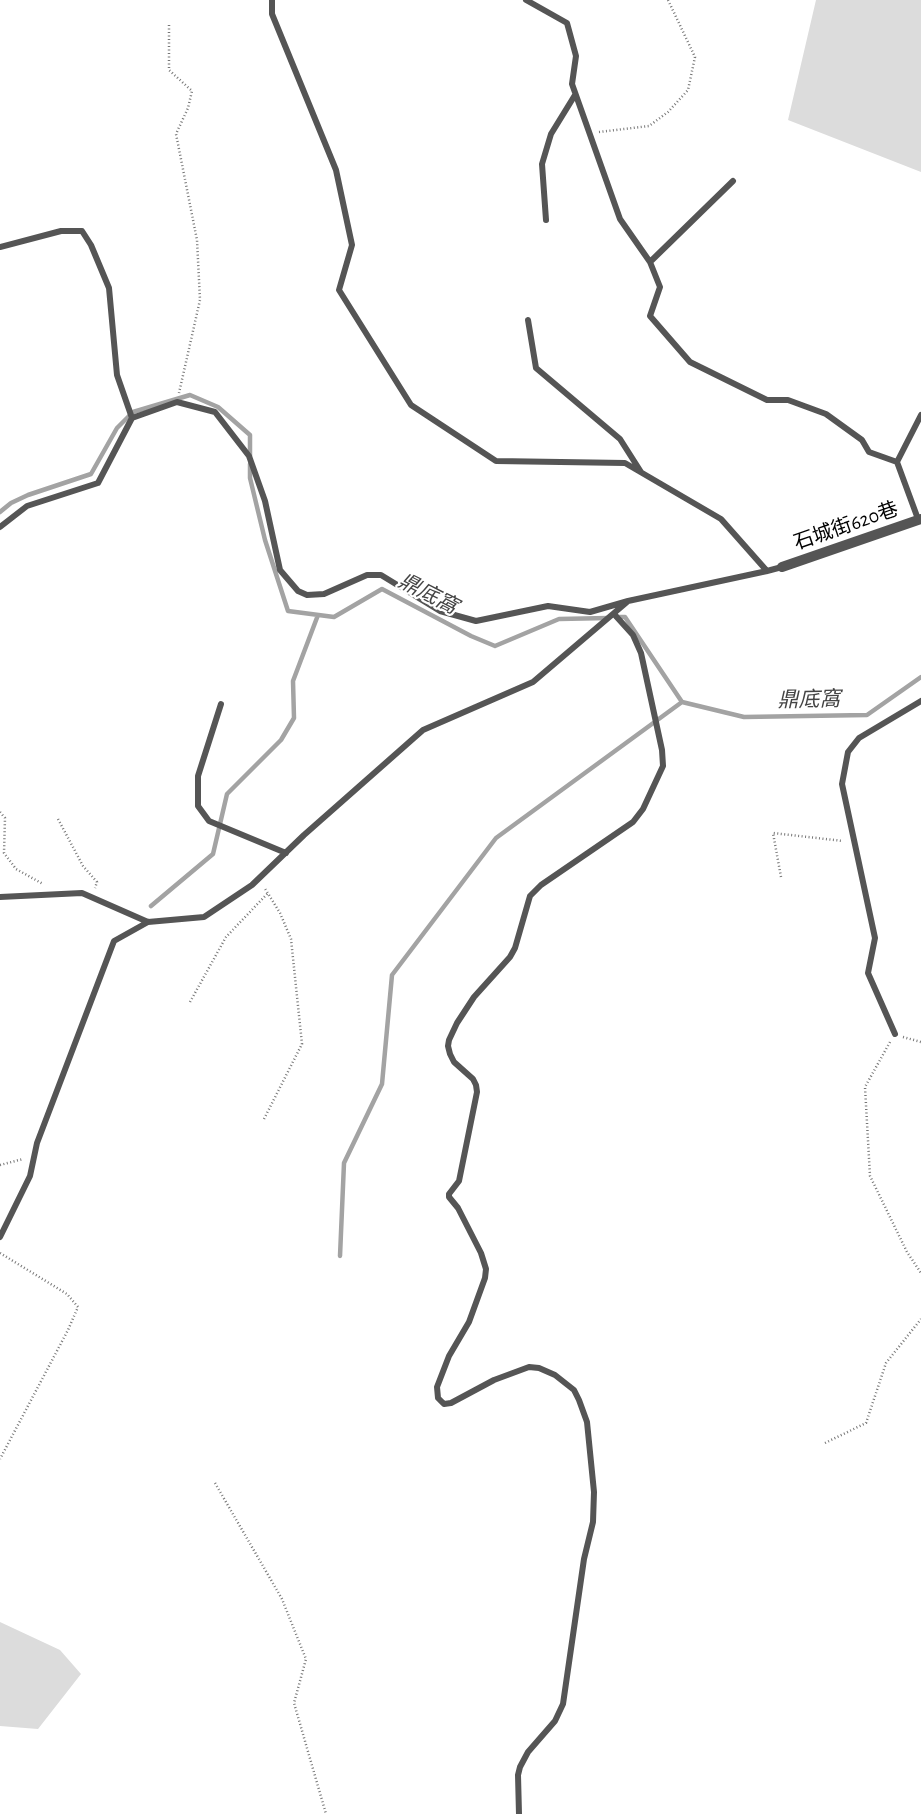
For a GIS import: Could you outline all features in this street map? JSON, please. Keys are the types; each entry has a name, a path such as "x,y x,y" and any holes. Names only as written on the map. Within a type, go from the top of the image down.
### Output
{"street":[{"name":"石城街620巷","path":"782,566 920,519"}],"lane":[{"path":"272,0 272,14 336,170 352,245 339,290 411,405 496,461 625,463 721,518 767,571"},
{"path":"526,0 567,23 576,56 572,84 575,95 620,219 650,262 660,287 650,316 690,362 767,400 788,400 826,414 862,440 869,452 897,462 920,519"},
{"path":"546,220 542,164 551,134 575,95"},
{"path":"650,262 733,181"},
{"path":"0,247 61,231 82,231 91,245 109,288 117,375 132,418"},
{"path":"528,320 536,368 620,439 643,474"},
{"path":"0,527 27,506 98,482 132,418 177,402 215,412 249,456 265,501 280,570 298,591 308,595 324,594 367,575 382,574 440,611 476,621 548,606 590,612 628,601 767,571 782,566"},
{"path":"897,462 921,415"},
{"path":"0,1237 30,1176 37,1143 114,941 148,922 204,917 257,880 423,730 533,682 628,601"},
{"path":"519,1814 518,1775 520,1767 528,1752 555,1721 563,1704 584,1560 593,1522 594,1492 587,1422 574,1390 555,1375 539,1368 529,1367 494,1380 450,1403 444,1404 438,1398 437,1387 449,1356 469,1322 485,1278 486,1270 474,1238 458,1208 449,1197 449,1194 459,1181 477,1092 473,1079 454,1062 448,1046 454,1028 474,997 510,957 515,948 530,896 541,884 633,822 643,809 663,766 662,750 641,653 633,635 614,614"},
{"path":"895,1034 868,973 875,938 842,784 848,752 859,738 921,701"},
{"path":"220,704 198,776 198,806 209,821 286,853"},
{"path":"0,897 82,893 148,922"}],"path":[{"path":"589,133 649,126 668,112 688,90 695,57 668,0"},
{"path":"169,24 169,70 192,91 188,108 176,134 198,240 200,300 177,402"},
{"path":"0,812 5,818 4,853 16,869 62,894"},
{"path":"58,818 83,866 97,882 93,897"},
{"path":"781,877 773,833 854,842"},
{"path":"257,880 263,885 280,913 291,939 302,1044 264,1119"},
{"path":"190,1002 226,937 268,893"},
{"path":"921,1042 895,1034 865,1087 870,1176 907,1252 921,1273"},
{"path":"0,1165 34,1156"},
{"path":"0,1253 67,1294 78,1307 68,1330 0,1459"},
{"path":"824,1443 866,1423 886,1363 921,1319"},
{"path":"216,1483 282,1598 306,1659 294,1703 326,1814"}],"shaded area":[{"path":"816,0 921,0 921,172 788,120"},
{"path":"0,1622 60,1650 81,1674 38,1729 0,1726"}],"waterway":[{"name":"鼎底窩","path":"0,512 11,503 28,495 91,474 117,428 133,412 190,395 218,407 250,435 250,456"},
{"name":"鼎底窩","path":"250,464 250,478 265,540 288,611 334,617 382,589 471,636 495,646 559,619 608,618"},
{"path":"151,906 213,854 227,794 281,740 294,718 293,681 318,615"},
{"name":"鼎底窩","path":"616,617 625,617 682,702 744,717 867,715 921,677"},
{"path":"340,1256 344,1163 382,1084 392,975 496,838 682,702"}]}
